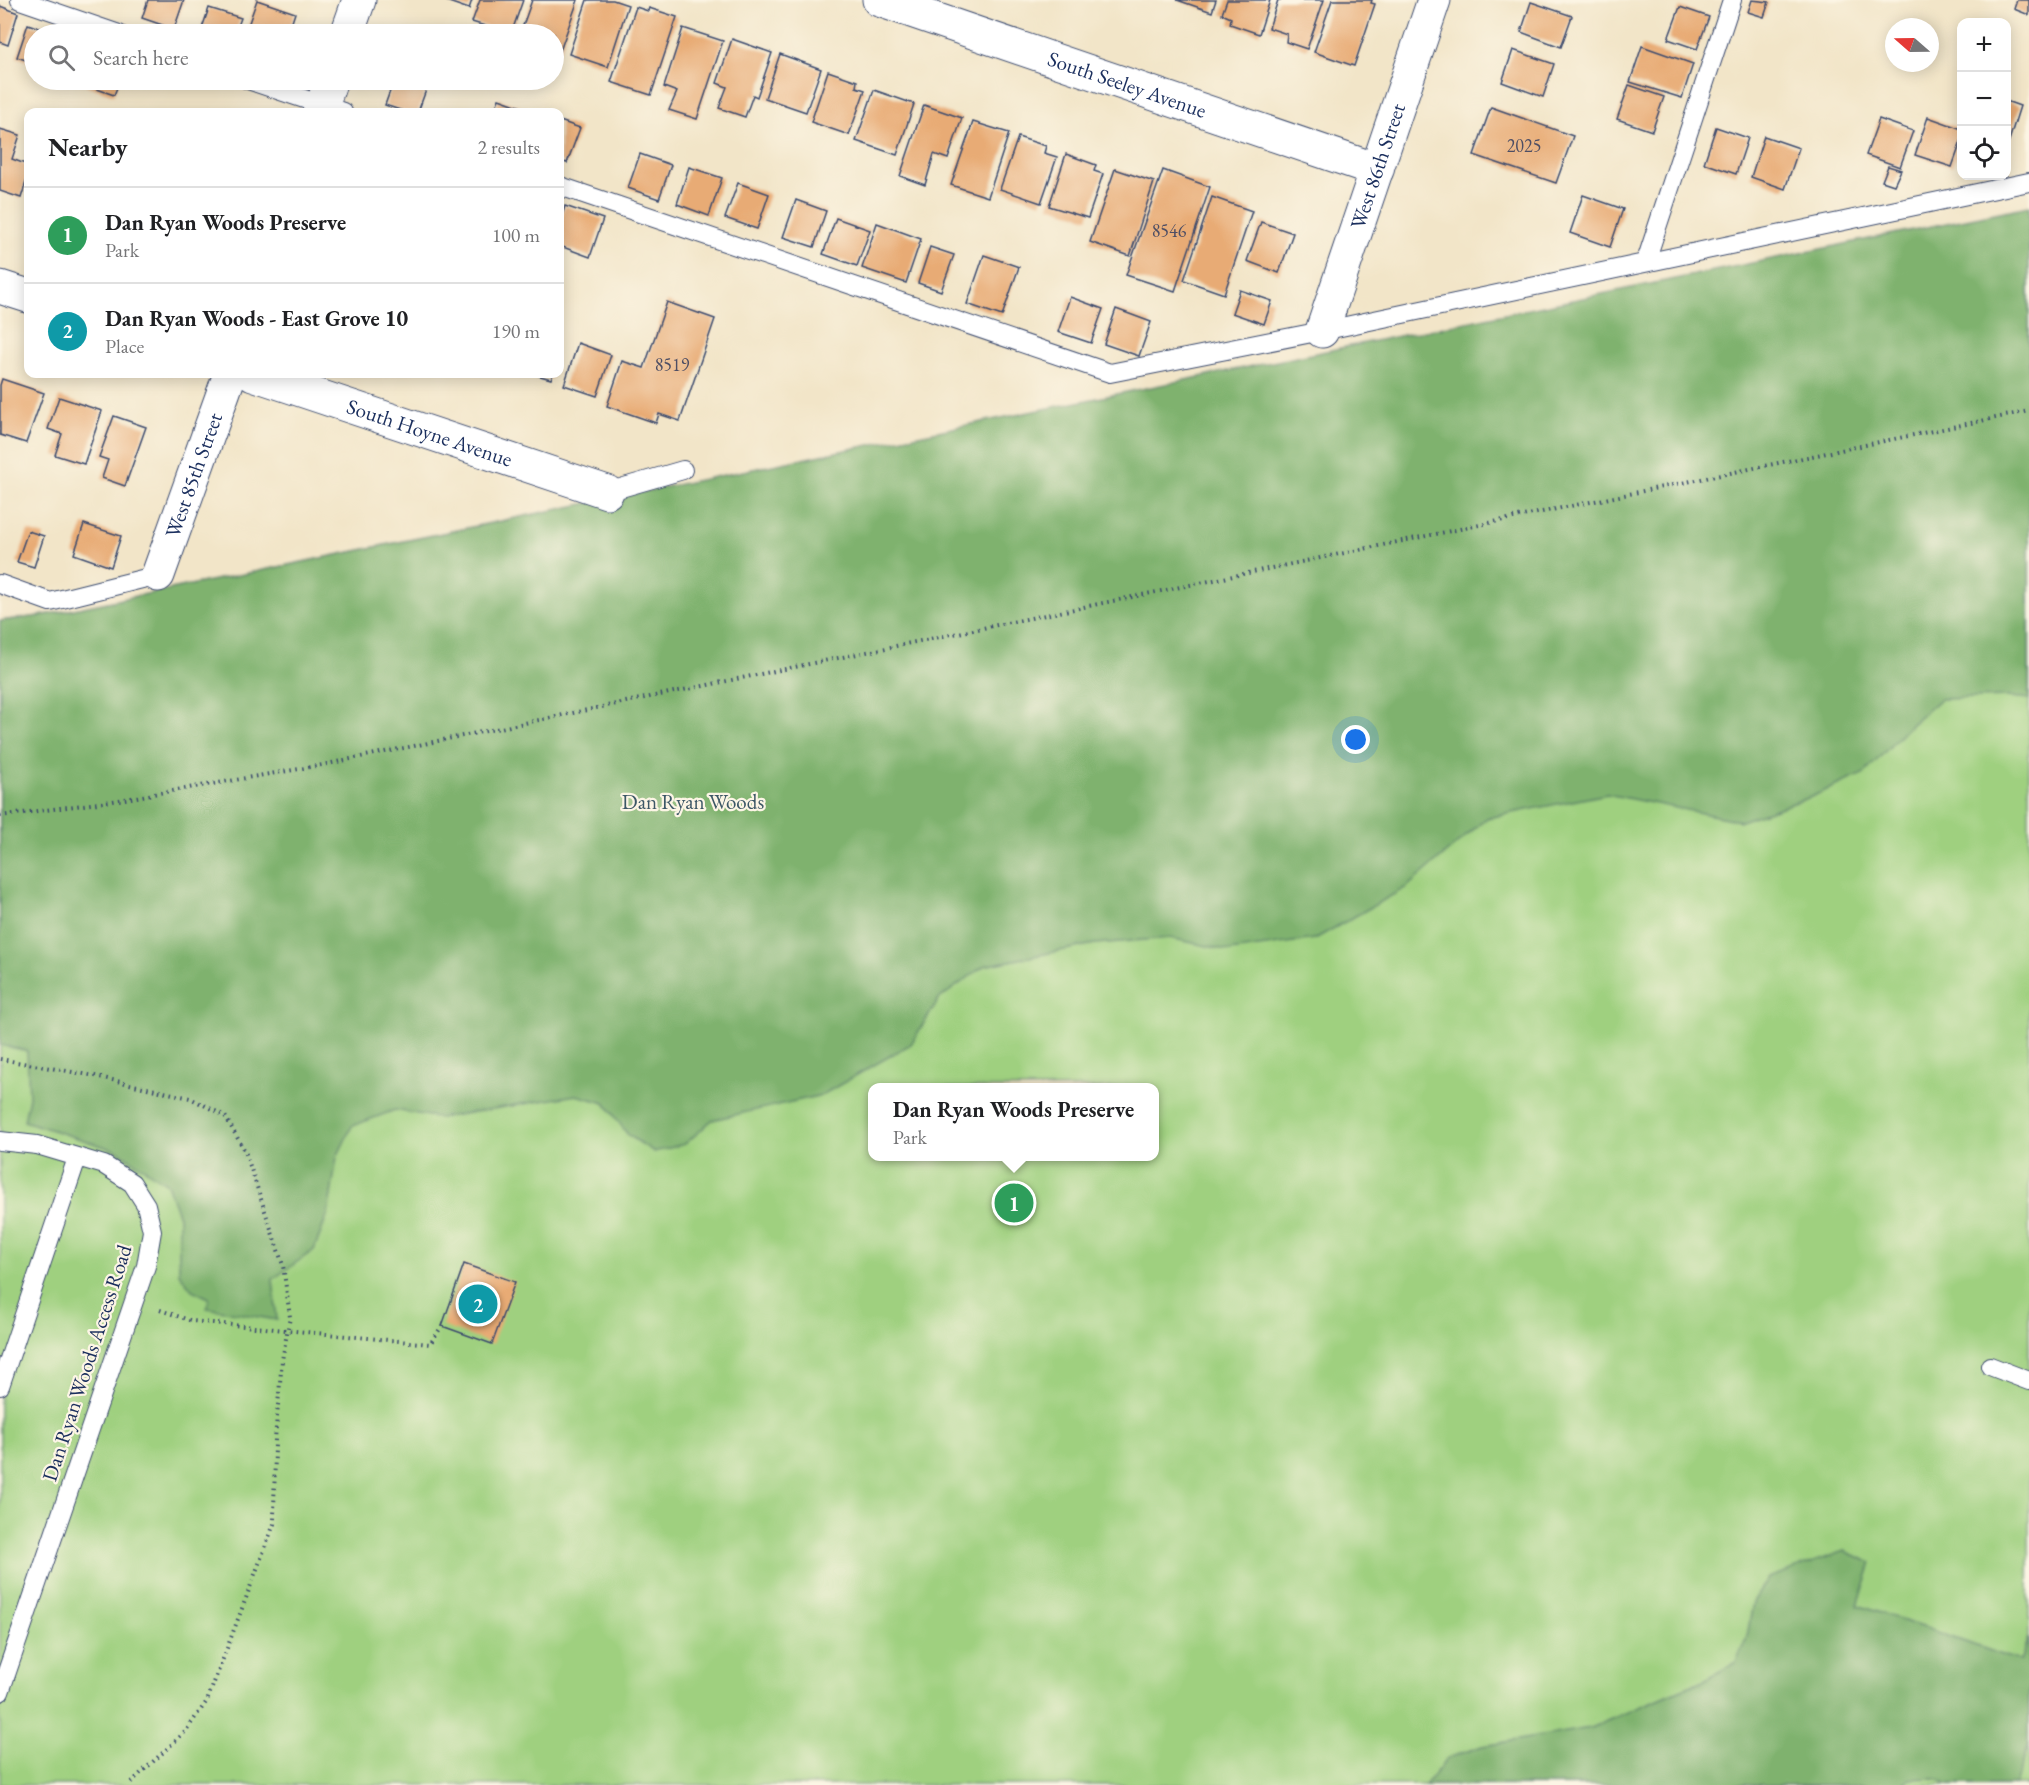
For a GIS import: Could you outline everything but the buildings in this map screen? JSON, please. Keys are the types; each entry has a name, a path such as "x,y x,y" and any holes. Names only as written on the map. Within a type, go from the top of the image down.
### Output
{"street":[{"path":"351,24 359,0"},
{"name":"South Seeley Avenue","path":"879,0 1377,170"},
{"name":"West 86th Street","path":"1322,331 1434,0"},
{"path":"0,287 24,295"},
{"name":"West 85th Street","path":"158,575 229,378"},
{"name":"South Hoyne Avenue","path":"265,378 607,492"}],"lane":[{"path":"20,0 90,24"},
{"path":"1646,261 1732,0"},
{"path":"285,90 329,102"},
{"path":"564,187 1110,373 1322,331 2029,182"},
{"path":"607,492 683,470"},
{"path":"0,585 50,602 158,575"},
{"name":"Dan Ryan Woods Access Road","path":"0,1141 37,1145 104,1165 132,1183 146,1205 152,1231 146,1266 0,1692"},
{"path":"0,1386 77,1158"},
{"path":"1990,1366 2029,1381"}],"path":[{"path":"0,816 112,801 322,765 2029,411"},
{"path":"0,1059 95,1076 190,1098 225,1116 245,1150 283,1265 290,1317 282,1360 275,1439 274,1524 207,1701 185,1732 128,1785"},
{"path":"134,1300 192,1321 430,1344 442,1326"}],"green space":[{"name":"Dan Ryan Woods","path":"2029,206 2029,699 2009,697 1940,699 1910,725 1865,773 1811,797 1741,821 1607,794 1487,818 1407,887 1315,939 1230,951 1170,938 1095,944 984,966 939,999 911,1044 822,1095 712,1120 685,1144 654,1152 628,1135 605,1103 576,1095 440,1118 395,1110 352,1126 337,1157 328,1214 314,1250 273,1279 277,1320 207,1308 209,1298 192,1290 179,1273 179,1217 167,1184 118,1151 24,1121 29,1097 27,1051 0,1045 0,621 40,616"},
{"path":"2029,207 2029,1785 0,1785 0,621 40,616"},
{"path":"1844,1551 1872,1563 1858,1605 2020,1661 2029,1638 2029,1744 2015,1785 1947,1785 1937,1778 1910,1779 1902,1785 1425,1785 1448,1758 1482,1746 1590,1728 1708,1678 1736,1662 1747,1637 1753,1602 1768,1578"}],"place":[{"name":"Dan Ryan Woods Preserve","path":"1014,1203"},
{"name":"Dan Ryan Woods - East Grove 10","path":"478,1304"}]}
